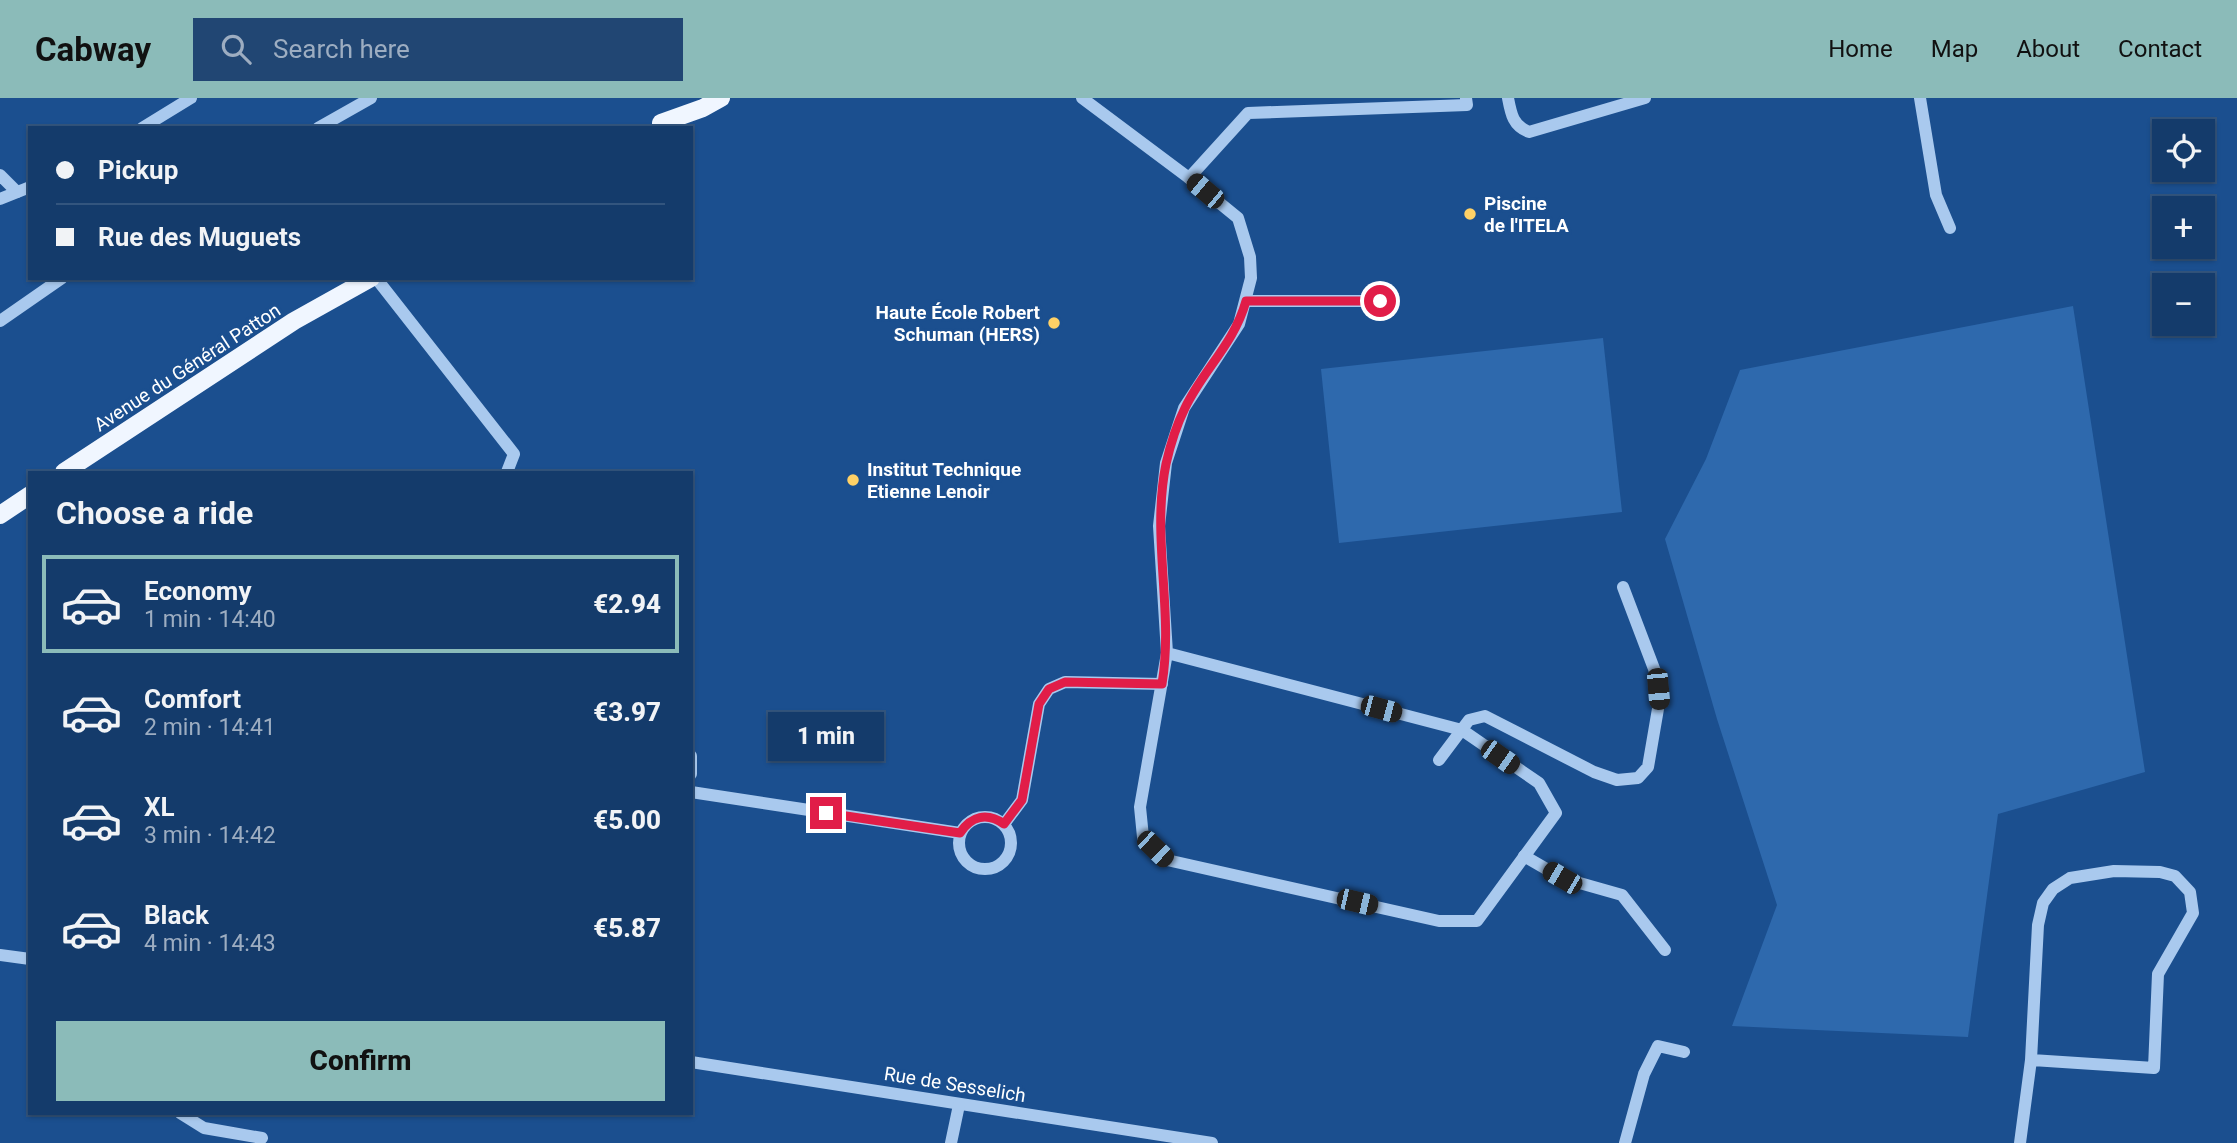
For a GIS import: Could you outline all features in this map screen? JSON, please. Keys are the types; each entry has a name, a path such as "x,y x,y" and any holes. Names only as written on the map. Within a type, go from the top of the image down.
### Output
{"main road":[{"path":"656,125 698,98"},
{"path":"656,125 703,108 720,98"},
{"name":"Avenue du Général Patton","path":"66,471 294,321 367,280"},
{"path":"0,515 28,496"}],"street":[{"path":"145,126 191,98"},
{"path":"322,126 371,98"},
{"path":"1082,98 1238,218 1250,257 1251,278 1240,324 1184,408 1166,463 1159,526 1167,653 1140,807 1143,837 1167,860 1439,920 1478,921 1556,813 1539,783 1462,730 1167,653"},
{"path":"1189,178 1248,113 1467,105 1466,98"},
{"path":"1508,98 1511,117 1521,129 1529,132 1645,98"},
{"path":"1920,98 1936,195 1950,228"},
{"path":"0,174 17,192"},
{"path":"0,200 28,188"},
{"path":"0,321 59,280"},
{"path":"378,280 514,454 507,471"},
{"path":"1246,301 1380,301"},
{"path":"1439,760 1469,720 1485,716 1594,772 1617,780 1638,778 1648,767 1659,704 1656,674 1623,587"},
{"path":"1004,824 1022,800 1039,704 1049,689 1065,682 1162,684"},
{"path":"693,792 960,833"},
{"path":"988,816 1004,824 1012,839 1009,856 996,867 987,870 978,869 964,859 960,851 960,833 971,820 988,816"},
{"path":"1524,856 1562,878 1622,895 1665,950"},
{"path":"2020,1143 2031,1060 2038,925 2043,902 2053,889 2070,878 2114,871 2160,872 2175,876 2190,892 2193,914 2158,974 2154,1068 2031,1060"},
{"path":"0,955 28,959"},
{"path":"1625,1143 1644,1074 1658,1046 1684,1052"},
{"name":"Rue de Sesselich","path":"693,1062 1212,1143"},
{"path":"951,1143 959,1105"},
{"path":"183,1115 204,1128 262,1138"}],"shaded area":[{"path":"2073,306 2145,772 1998,814 1968,1037 1732,1026 1777,905 1717,719 1665,539 1706,459 1740,370"},
{"path":"1603,338 1622,512 1339,543 1321,369"}],"place":[{"name":"Piscine de l'ITELA","path":"1470,214"},
{"name":"Haute École Robert Schuman (HERS)","path":"1054,323"},
{"name":"Institut Technique Etienne Lenoir","path":"853,480"}],"route":[{"path":"826,813 960,833 971,820 980,817 988,816 1004,824 1022,800 1039,704 1049,689 1065,682 1162,684 1167,653 1159,526 1166,463 1184,408 1240,324 1246,301 1380,301"}]}
